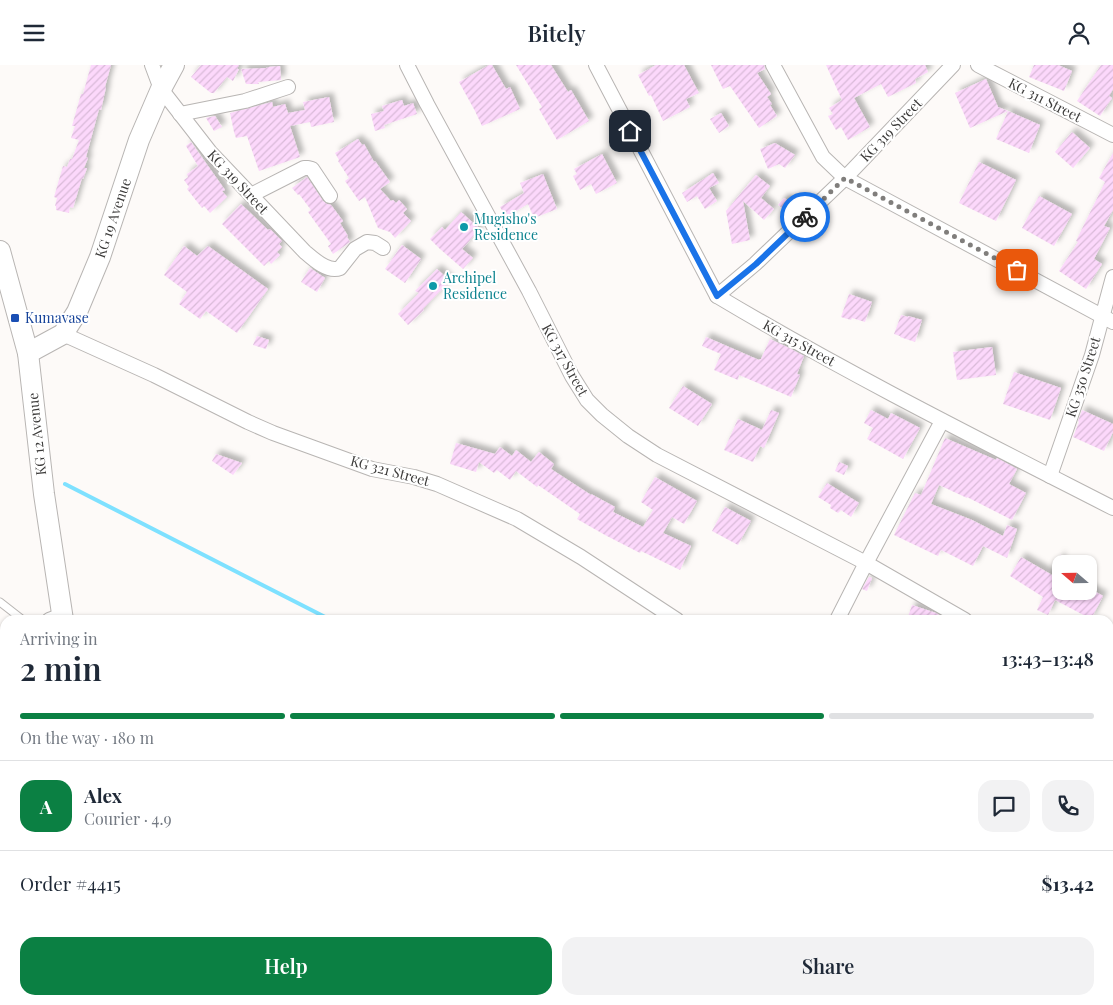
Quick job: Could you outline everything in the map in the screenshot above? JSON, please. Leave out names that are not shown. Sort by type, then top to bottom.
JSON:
[{"type":"main road","name":"KG 19 Avenue","points":[[28,353],[63,334],[77,312],[100,257],[140,141],[161,89],[174,65]]},
{"type":"main road","name":"KG 12 Avenue","points":[[0,251],[28,353],[58,615]]},
{"type":"street","name":"KG 319 Street","points":[[152,65],[161,89],[210,152],[305,252],[325,266],[337,269],[340,268],[355,249],[367,242],[375,243],[383,248]]},
{"type":"street","name":"KG 317 Street","points":[[407,65],[529,291],[572,376],[587,400],[602,415],[656,455],[866,563],[956,615]]},
{"type":"street","points":[[596,65],[717,296]]},
{"type":"street","points":[[773,65],[822,157],[845,178],[1108,319]]},
{"type":"street","name":"KG 319 Street","points":[[717,296],[756,264],[845,178],[953,65]]},
{"type":"street","name":"KG 311 Street","points":[[978,65],[1113,135]]},
{"type":"street","points":[[180,114],[245,101],[288,87]]},
{"type":"street","points":[[251,195],[297,171],[308,168],[312,169],[330,196]]},
{"type":"street","name":"KG 350 Street","points":[[1050,476],[1092,355],[1108,319],[1113,277]]},
{"type":"street","name":"KG 315 Street","points":[[717,296],[942,421],[1113,508]]},
{"type":"street","name":"KG 321 Street","points":[[63,334],[154,375],[273,433],[372,469],[414,477],[437,484],[517,519],[581,557],[668,615]]},
{"type":"street","points":[[840,615],[942,421]]},
{"type":"lane","points":[[0,602],[17,615]]},
{"type":"building","points":[[91,65],[111,65],[101,110],[99,109],[86,157],[88,158],[84,168],[87,168],[73,208],[70,207],[69,213],[56,210],[57,198],[54,197],[63,166],[67,167],[70,159],[72,159],[79,140],[71,138],[75,126],[72,126]]},
{"type":"building","points":[[201,65],[239,65],[237,69],[239,69],[233,81],[227,77],[214,93],[211,93],[191,77]]},
{"type":"building","points":[[492,65],[506,89],[510,87],[520,109],[482,126],[459,82]]},
{"type":"building","points":[[516,65],[551,65],[568,92],[571,90],[589,121],[557,140],[539,109],[542,107]]},
{"type":"building","points":[[656,65],[684,65],[699,93],[686,99],[690,107],[663,121],[651,95],[649,96],[638,75]]},
{"type":"building","points":[[711,65],[764,65],[765,69],[757,73],[771,94],[767,97],[777,116],[759,128],[730,86],[723,89]]},
{"type":"building","points":[[826,65],[925,65],[928,72],[915,79],[916,83],[888,97],[881,84],[854,98],[870,127],[848,140],[841,127],[836,130],[828,116],[833,114],[829,108],[842,100]]},
{"type":"building","points":[[1034,65],[1058,65],[1072,71],[1064,91],[1029,77]]},
{"type":"building","points":[[1101,65],[1113,65],[1113,89],[1109,96],[1112,98],[1100,116],[1077,101]]},
{"type":"building","points":[[280,66],[281,80],[258,82],[259,84],[246,84],[241,69],[266,68]]},
{"type":"building","points":[[986,79],[998,107],[1008,111],[970,128],[955,93]]},
{"type":"building","points":[[329,97],[334,122],[311,127],[310,122],[290,126],[300,157],[259,171],[247,136],[236,138],[230,113],[272,102],[273,107],[285,104],[288,113],[305,110],[303,102]]},
{"type":"building","points":[[402,100],[404,106],[413,103],[417,114],[384,125],[385,128],[375,131],[371,114],[384,111],[382,106]]},
{"type":"building","points":[[1008,111],[1040,125],[1029,153],[996,139]]},
{"type":"building","points":[[721,113],[729,126],[719,133],[710,119]]},
{"type":"building","points":[[215,116],[222,127],[214,131],[206,118]]},
{"type":"building","points":[[1072,132],[1090,148],[1073,168],[1055,152]]},
{"type":"building","points":[[358,139],[362,145],[364,144],[374,162],[390,182],[380,189],[391,201],[393,200],[396,203],[399,200],[407,209],[403,213],[411,221],[395,238],[390,232],[378,228],[365,197],[359,201],[345,181],[349,178],[335,153]]},
{"type":"building","points":[[191,142],[225,190],[222,191],[227,197],[210,213],[204,206],[202,208],[187,189],[189,187],[184,180],[188,177],[187,174],[198,166],[186,146]]},
{"type":"building","points":[[775,143],[795,155],[785,168],[779,164],[768,169],[760,149]]},
{"type":"building","points":[[1113,153],[1113,210],[1104,226],[1110,228],[1094,259],[1102,264],[1086,289],[1059,271],[1078,242],[1076,241],[1105,182],[1099,178]]},
{"type":"building","points":[[602,154],[617,183],[596,194],[591,184],[580,190],[573,176],[577,174],[574,169]]},
{"type":"building","points":[[979,162],[1016,180],[996,221],[959,203]]},
{"type":"building","points":[[713,173],[719,183],[709,188],[717,201],[705,209],[697,196],[687,202],[682,193]]},
{"type":"building","points":[[543,174],[557,209],[534,218],[528,204],[506,217],[500,207],[524,193],[520,183]]},
{"type":"building","points":[[756,175],[770,186],[761,198],[774,209],[764,220],[743,201],[750,240],[732,244],[726,211]]},
{"type":"building","points":[[307,177],[323,201],[331,205],[343,221],[340,223],[350,242],[333,254],[328,246],[331,244],[308,212],[311,210],[292,188]]},
{"type":"building","points":[[1039,196],[1072,214],[1054,246],[1022,228]]},
{"type":"building","points":[[784,198],[794,205],[789,213],[778,205]]},
{"type":"building","points":[[241,204],[282,241],[279,244],[282,247],[277,252],[280,255],[271,264],[269,261],[264,266],[222,224]]},
{"type":"building","points":[[461,212],[480,229],[462,249],[473,258],[463,269],[430,239],[442,227],[445,230]]},
{"type":"building","points":[[402,245],[421,259],[405,283],[385,269]]},
{"type":"building","points":[[184,246],[197,256],[208,246],[268,289],[237,333],[206,311],[200,319],[179,304],[187,292],[164,275]]},
{"type":"building","points":[[310,268],[325,278],[317,292],[301,282]]},
{"type":"building","points":[[437,269],[450,281],[408,325],[398,314],[419,293],[415,291]]},
{"type":"building","points":[[849,294],[872,302],[865,322],[841,317]]},
{"type":"building","points":[[901,315],[922,320],[915,342],[894,334]]},
{"type":"building","points":[[257,336],[269,340],[266,349],[253,345]]},
{"type":"building","points":[[706,337],[759,360],[770,339],[804,356],[797,374],[800,375],[791,397],[739,375],[738,380],[714,370],[721,354],[702,346]]},
{"type":"building","points":[[992,347],[996,375],[957,380],[953,352]]},
{"type":"building","points":[[1014,372],[1061,388],[1050,420],[1003,404]]},
{"type":"building","points":[[683,386],[712,404],[698,426],[669,408]]},
{"type":"building","points":[[771,410],[779,413],[764,448],[760,446],[753,462],[724,450],[738,419],[762,430]]},
{"type":"building","points":[[871,410],[888,419],[891,413],[920,428],[903,459],[867,439],[873,428],[864,423]]},
{"type":"building","points":[[1082,410],[1113,424],[1113,432],[1104,451],[1073,437]]},
{"type":"building","points":[[945,438],[996,460],[997,458],[1017,469],[1009,484],[1026,493],[1012,520],[939,485],[931,504],[972,520],[1003,536],[1007,525],[1017,529],[1007,558],[983,546],[973,566],[941,550],[938,556],[894,535],[915,493],[921,495]]},
{"type":"building","points":[[456,443],[495,454],[500,447],[512,456],[516,450],[531,462],[539,452],[554,464],[551,469],[591,495],[615,507],[613,512],[643,527],[653,510],[641,502],[655,477],[697,501],[684,524],[672,517],[663,533],[691,546],[680,570],[641,551],[640,553],[577,519],[580,514],[538,485],[537,487],[516,471],[510,480],[497,470],[494,473],[479,462],[476,472],[450,464]]},
{"type":"building","points":[[216,454],[242,463],[233,475],[212,461]]},
{"type":"building","points":[[839,462],[848,466],[844,475],[835,471]]},
{"type":"building","points":[[827,483],[859,503],[851,517],[841,510],[838,513],[830,508],[831,505],[818,497]]},
{"type":"building","points":[[725,507],[751,521],[738,545],[712,531]]},
{"type":"building","points":[[1021,557],[1052,575],[1052,600],[1055,600],[1048,615],[1037,610],[1043,597],[1010,576]]},
{"type":"building","points":[[869,577],[872,578],[867,591],[862,589]]},
{"type":"building","points":[[1098,593],[1103,596],[1093,615],[1083,615],[1055,600],[1098,600]]},
{"type":"building","points":[[912,605],[939,615],[909,615]]},
{"type":"waterway","points":[[65,484],[321,615]]},
{"type":"way so far","points":[[805,217],[845,178],[1017,270]]},
{"type":"place","name":"Mugisho's Residence","points":[[464,227]]},
{"type":"place","name":"Archipel Residence","points":[[433,286]]},
{"type":"place","name":"Kumavase","points":[[15,318]]},
{"type":"route","points":[[630,131],[717,296],[756,264],[805,217]]}]
